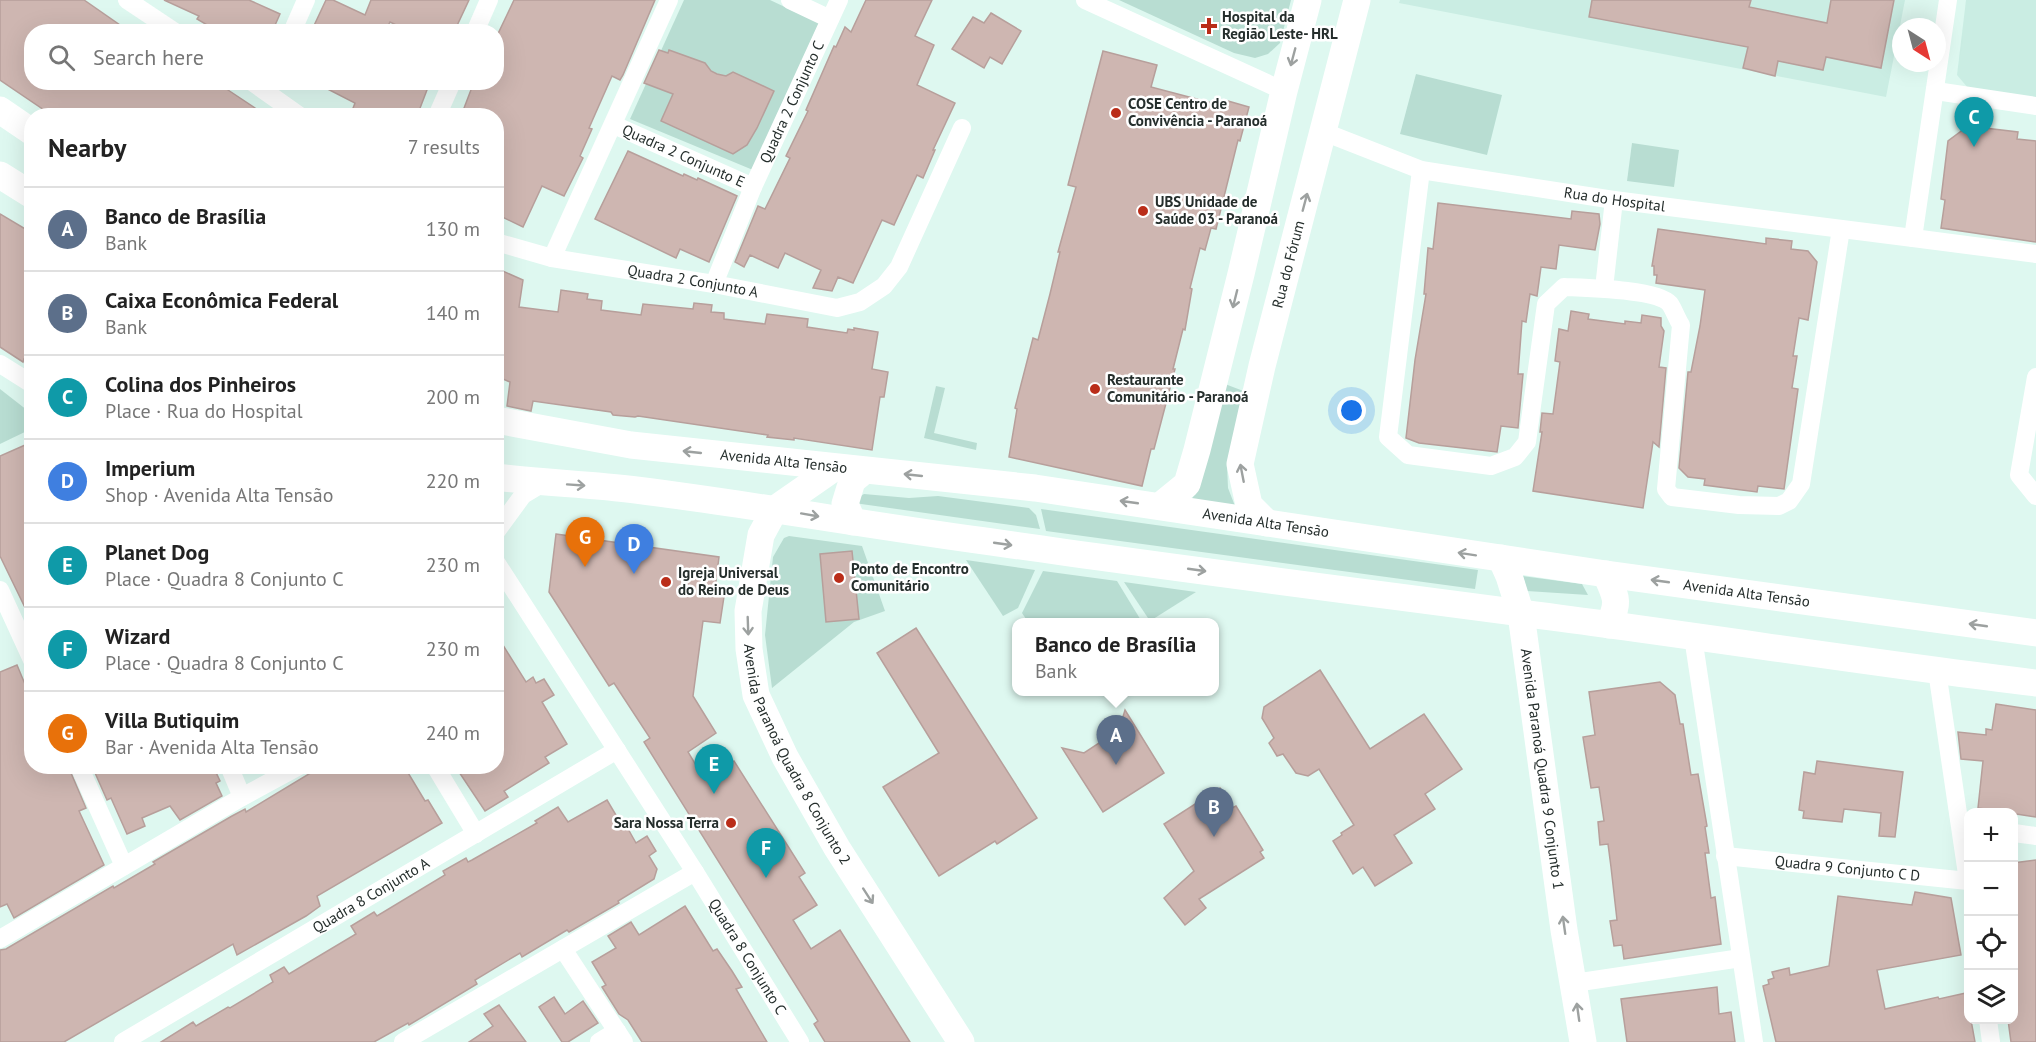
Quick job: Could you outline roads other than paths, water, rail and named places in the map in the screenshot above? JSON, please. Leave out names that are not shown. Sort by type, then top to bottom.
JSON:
[{"type":"street","points":[[296,24],[306,0]]},
{"type":"street","points":[[478,24],[489,0]]},
{"type":"street","points":[[552,258],[669,0]]},
{"type":"street","points":[[790,0],[830,19]]},
{"type":"street","name":"Quadra 2 Conjunto C","points":[[714,284],[753,187],[839,0]]},
{"type":"street","points":[[1085,0],[1284,91]]},
{"type":"street","points":[[1160,506],[1187,484],[1197,450],[1308,0]]},
{"type":"street","name":"Rua do Fórum","points":[[1268,523],[1249,505],[1240,464],[1262,366],[1357,0]]},
{"type":"street","points":[[1913,238],[1948,0]]},
{"type":"street","points":[[129,1],[163,24]]},
{"type":"street","points":[[268,90],[290,108]]},
{"type":"street","points":[[441,108],[449,90]]},
{"type":"street","points":[[1936,91],[2036,106]]},
{"type":"street","points":[[0,110],[24,126]]},
{"type":"street","name":"Quadra 2 Conjunto E","points":[[614,125],[753,187]]},
{"type":"street","name":"Quadra 2 Conjunto A","points":[[504,244],[552,258],[714,284],[837,308],[860,302],[884,286],[899,267],[962,128]]},
{"type":"street","name":"Rua do Hospital","points":[[1324,132],[1421,170],[1614,200],[2036,254]]},
{"type":"street","points":[[1421,170],[1388,437],[1408,455],[1491,466],[1515,457],[1527,442],[1546,304],[1564,287],[1604,288],[1659,297],[1669,304],[1681,325],[1666,489],[1672,497],[1739,505],[1779,506],[1789,501],[1802,484],[1841,229]]},
{"type":"street","points":[[0,175],[24,189]]},
{"type":"street","points":[[1604,288],[1614,200]]},
{"type":"street","points":[[1220,357],[1230,369],[1241,374],[1253,373],[1262,366]]},
{"type":"street","points":[[0,364],[24,379]]},
{"type":"street","points":[[2036,377],[2019,476],[2036,496]]},
{"type":"street","name":"Avenida Alta Tensão","points":[[504,421],[631,445],[1035,489],[1160,506],[1606,574],[2036,633]]},
{"type":"street","points":[[630,489],[640,481],[645,469],[642,455],[631,445]]},
{"type":"street","name":"Avenida Paranoá Quadra 8 Conjunto 2","points":[[834,468],[775,509],[761,535],[748,611],[749,649],[756,695],[785,757],[837,848],[961,1042]]},
{"type":"street","points":[[853,522],[845,504],[852,481],[864,471]]},
{"type":"street","points":[[504,478],[630,489],[1042,550],[2036,683]]},
{"type":"street","points":[[504,521],[523,495],[543,483]]},
{"type":"street","name":"Avenida Paranoá Quadra 9 Conjunto 1","points":[[1501,558],[1521,614],[1564,930],[1583,1042]]},
{"type":"street","name":"Quadra 8 Conjunto C","points":[[504,574],[695,872],[800,1042]]},
{"type":"street","points":[[1606,574],[1617,599],[1616,609],[1609,625]]},
{"type":"street","points":[[0,590],[24,642]]},
{"type":"street","points":[[1693,637],[1754,1042]]},
{"type":"street","points":[[1937,671],[1964,822]]},
{"type":"street","name":"Quadra 8 Conjunto A","points":[[125,1042],[617,750]]},
{"type":"street","points":[[83,774],[124,866]]},
{"type":"street","points":[[232,774],[242,797]]},
{"type":"street","points":[[0,939],[284,774]]},
{"type":"street","points":[[440,774],[476,834]]},
{"type":"street","points":[[2018,834],[2036,836]]},
{"type":"street","name":"Quadra 9 Conjunto C D","points":[[1725,856],[1964,881]]},
{"type":"street","points":[[403,1042],[695,872]]},
{"type":"street","points":[[563,949],[620,1036],[599,1042]]},
{"type":"street","points":[[1574,982],[1741,958]]},
{"type":"street","points":[[1989,1024],[1991,1042]]},
{"type":"place","name":"Hospital da Região Leste- HRL","points":[[1209,26]]},
{"type":"place","name":"COSE Centro de Convivência - Paranoá","points":[[1116,113]]},
{"type":"place","name":"Colina dos Pinheiros","points":[[1974,147]]},
{"type":"place","name":"UBS Unidade de Saúde 03 - Paranoá","points":[[1143,211]]},
{"type":"place","name":"Restaurante Comunitário - Paranoá","points":[[1095,389]]},
{"type":"place","name":"Villa Butiquim","points":[[585,567]]},
{"type":"place","name":"Imperium","points":[[634,574]]},
{"type":"place","name":"Ponto de Encontro Comunitário","points":[[839,578]]},
{"type":"place","name":"Igreja Universal do Reino de Deus","points":[[666,582]]},
{"type":"place","name":"Banco de Brasília","points":[[1116,765]]},
{"type":"place","name":"Planet Dog","points":[[714,794]]},
{"type":"place","name":"Sara Nossa Terra","points":[[731,823]]},
{"type":"place","name":"Caixa Econômica Federal","points":[[1214,837]]},
{"type":"place","name":"Wizard","points":[[766,878]]}]
